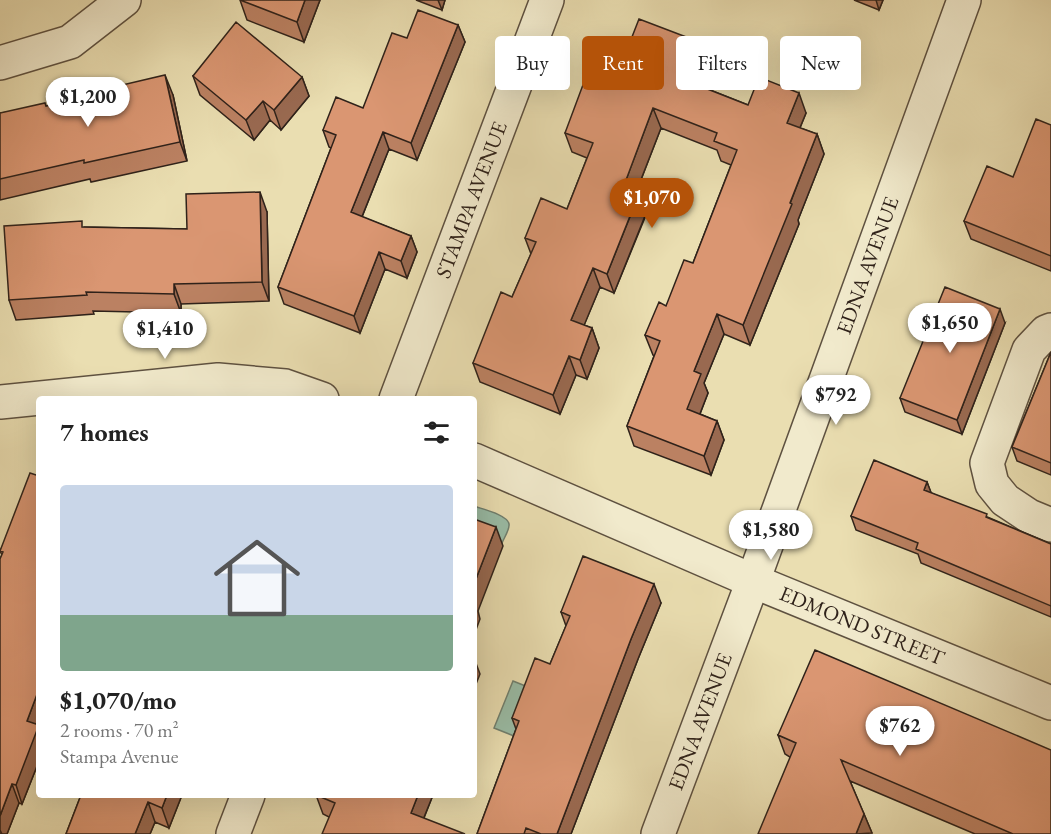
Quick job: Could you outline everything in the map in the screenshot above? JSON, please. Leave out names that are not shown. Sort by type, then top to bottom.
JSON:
[{"type":"street","points":[[0,63],[70,42],[124,0]]},
{"type":"street","name":"STAMPA AVENUE","points":[[397,396],[547,0]]},
{"type":"street","name":"EDNA AVENUE","points":[[658,834],[753,581],[964,0]]},
{"type":"street","points":[[1051,330],[1046,332],[1029,350],[987,463],[992,484],[1005,500],[1029,516],[1051,525]]},
{"type":"street","points":[[59,396],[218,380],[285,386],[313,396]]},
{"type":"street","points":[[0,402],[36,398]]},
{"type":"street","name":"EDMOND STREET","points":[[477,461],[753,581],[1051,704]]},
{"type":"street","points":[[233,834],[247,798]]},
{"type":"shaded area","points":[[477,507],[500,515],[508,521],[509,528],[502,543],[490,539],[477,526]]},
{"type":"shaded area","points":[[513,681],[533,689],[514,736],[494,728]]},
{"type":"building","points":[[240,0],[305,0],[297,22]]},
{"type":"building","points":[[418,10],[458,25],[411,143],[383,132],[351,212],[411,236],[401,261],[379,252],[354,316],[278,287],[336,135],[323,130],[336,97],[363,108],[392,33],[407,38]]},
{"type":"building","points":[[639,19],[684,36],[676,36],[676,90],[710,90],[748,105],[754,90],[768,90],[768,81],[780,85],[780,90],[799,93],[787,123],[817,134],[790,203],[792,204],[743,325],[717,314],[694,371],[701,374],[687,409],[717,421],[704,456],[627,426],[660,341],[645,335],[659,302],[666,306],[684,260],[693,263],[737,150],[714,141],[717,133],[653,108],[626,180],[642,187],[607,274],[593,268],[571,320],[592,328],[580,360],[569,356],[553,395],[473,363],[501,292],[512,297],[536,242],[525,238],[541,198],[567,209],[593,143],[565,133],[582,87],[582,90],[664,90],[664,36],[632,36]]},
{"type":"building","points":[[236,22],[302,77],[274,110],[263,101],[246,120],[193,76]]},
{"type":"building","points":[[165,75],[180,142],[0,179],[0,113],[105,93],[105,89]]},
{"type":"building","points":[[1036,119],[1051,125],[1051,256],[964,221],[987,166],[1013,177]]},
{"type":"building","points":[[260,192],[262,282],[174,284],[174,294],[86,292],[87,295],[9,300],[4,226],[82,221],[82,227],[187,229],[186,194]]},
{"type":"building","points":[[945,287],[1000,309],[957,420],[900,398]]},
{"type":"building","points":[[1051,352],[1051,463],[1012,447]]},
{"type":"building","points":[[874,460],[927,482],[924,490],[987,514],[986,517],[1051,544],[1051,606],[916,549],[918,543],[851,516]]},
{"type":"building","points":[[30,473],[36,475],[36,697],[27,721],[36,724],[36,733],[16,785],[12,784],[0,816],[0,559],[3,552],[0,551]]},
{"type":"building","points":[[477,520],[496,527],[477,576]]},
{"type":"building","points":[[583,556],[654,584],[557,834],[541,834],[526,828],[524,834],[477,834],[519,721],[512,718],[535,658],[550,664],[570,616],[561,612]]},
{"type":"building","points":[[815,650],[1051,750],[1051,834],[1013,834],[841,760],[864,814],[856,834],[758,834],[796,743],[778,735]]},
{"type":"building","points":[[80,798],[166,798],[162,808],[148,802],[135,834],[66,834]]},
{"type":"building","points":[[323,798],[417,798],[411,813],[465,834],[322,834],[335,803]]}]
